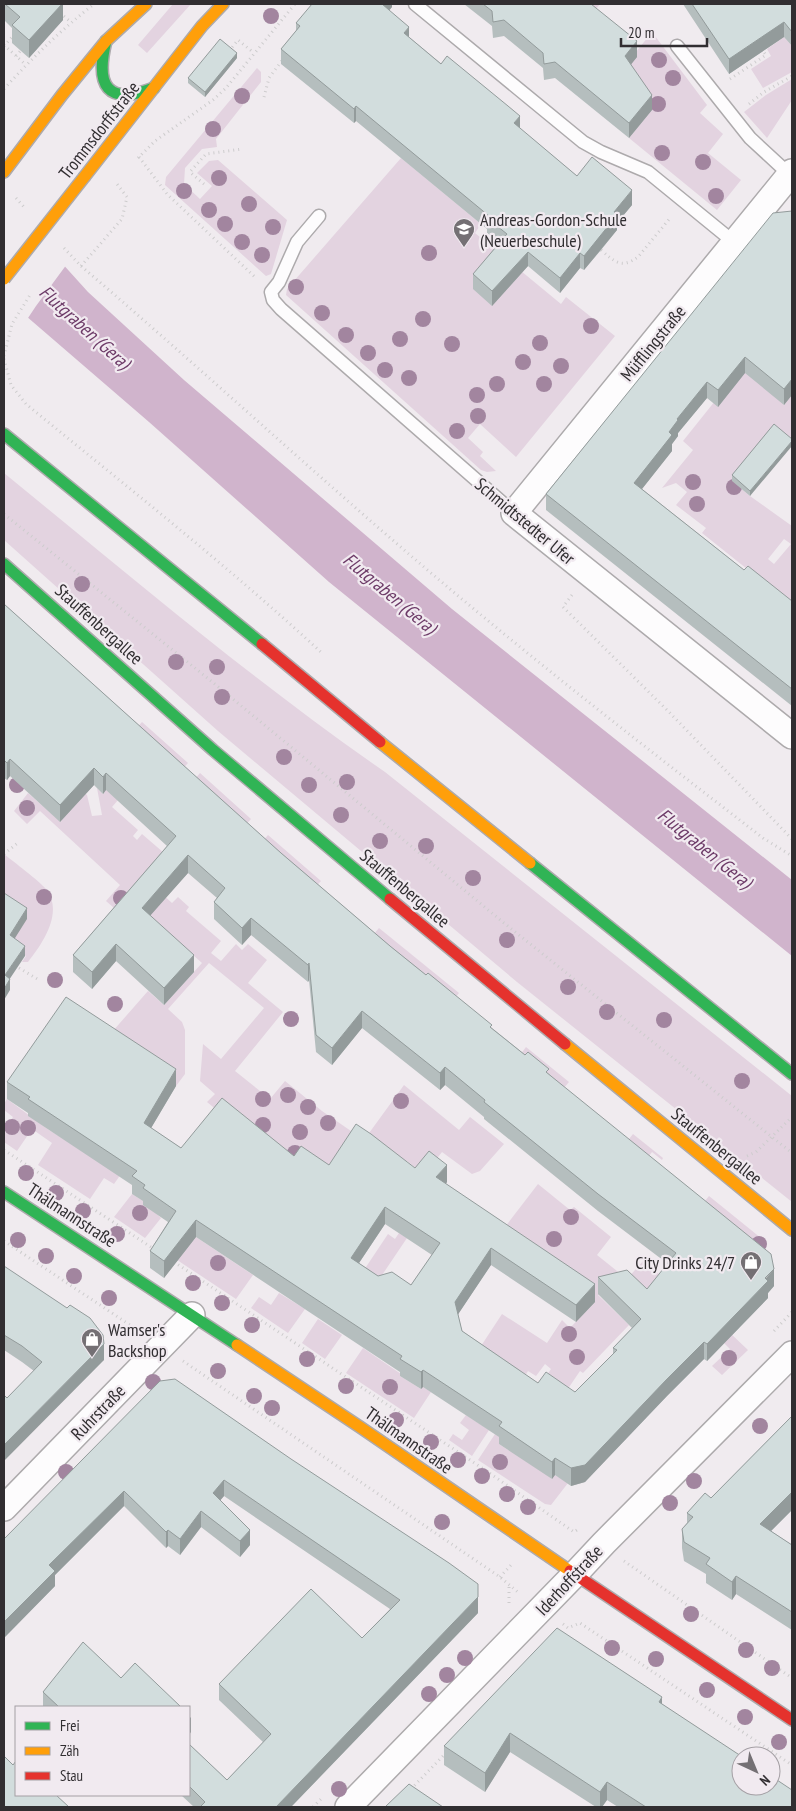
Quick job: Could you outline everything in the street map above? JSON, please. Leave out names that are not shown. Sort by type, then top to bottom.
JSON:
[{"type":"main road","points":[[4,172],[62,95],[106,41],[146,4]]},
{"type":"main road","name":"Trommsdorffstraße","points":[[4,278],[202,26],[223,4]]},
{"type":"main road","points":[[106,41],[100,64],[104,82],[109,90],[117,94],[133,96],[154,88]]},
{"type":"main road","points":[[4,434],[375,738],[792,1074]]},
{"type":"main road","name":"Stauffenbergallee","points":[[4,564],[228,762],[497,989],[792,1230]]},
{"type":"main road","name":"Thälmannstraße","points":[[4,1192],[192,1315],[792,1720]]},
{"type":"street","name":"Müfflingstraße","points":[[514,513],[735,243],[790,182]]},
{"type":"street","name":"Schmidtstedter Ufer","points":[[514,513],[792,736]]},
{"type":"street","name":"Ruhrstraße","points":[[4,1508],[192,1315]]},
{"type":"street","name":"Iderhoffstraße","points":[[348,1807],[604,1543],[792,1354]]},
{"type":"lane","points":[[415,4],[583,142],[601,152],[648,172],[735,243]]},
{"type":"lane","points":[[677,46],[732,118],[790,182]]},
{"type":"lane","points":[[271,292],[279,282],[297,242],[319,216]]},
{"type":"lane","name":"Schmidtstedter Ufer","points":[[271,292],[273,300],[280,309],[514,513]]},
{"type":"path","points":[[4,89],[71,22],[94,4]]},
{"type":"path","points":[[271,292],[167,194],[138,157],[162,136],[213,100],[226,88],[295,4]]},
{"type":"path","points":[[57,10],[71,22]]},
{"type":"path","points":[[18,32],[4,46],[26,65]]},
{"type":"path","points":[[224,57],[238,40],[254,53]]},
{"type":"path","points":[[16,56],[25,45]]},
{"type":"path","points":[[712,91],[766,55],[763,51]]},
{"type":"path","points":[[264,97],[270,78],[289,52]]},
{"type":"path","points":[[732,118],[764,92],[792,76]]},
{"type":"path","points":[[204,184],[190,172],[206,154],[242,149]]},
{"type":"path","points":[[81,266],[122,219],[127,197],[117,184]]},
{"type":"path","points":[[10,192],[30,212]]},
{"type":"path","points":[[601,250],[621,264],[632,261],[684,202]]},
{"type":"path","points":[[62,245],[81,266],[192,361],[419,562],[586,700],[762,838],[792,856]]},
{"type":"path","points":[[59,256],[65,248]]},
{"type":"path","points":[[4,368],[5,370],[4,358],[12,324],[36,288]]},
{"type":"path","points":[[4,514],[216,685],[504,923],[792,1153]]},
{"type":"path","points":[[589,574],[563,607],[668,711],[792,839]]},
{"type":"path","points":[[4,854],[20,842]]},
{"type":"path","points":[[19,968],[39,980]]},
{"type":"path","points":[[720,1171],[756,1152],[792,1117]]},
{"type":"path","points":[[4,1150],[161,1254]]},
{"type":"path","points":[[4,1241],[163,1346],[500,1577],[509,1586],[568,1628]]},
{"type":"path","points":[[170,1260],[485,1470],[574,1532],[585,1524],[622,1560],[792,1678]]},
{"type":"path","points":[[561,1634],[568,1628],[580,1623],[792,1765]]},
{"type":"path","points":[[406,1794],[447,1752]]},
{"type":"shaded area","points":[[173,4],[191,4],[147,53],[138,45]]},
{"type":"shaded area","points":[[591,4],[600,4],[591,15],[636,52],[652,32],[707,105],[700,113],[723,134],[708,153],[741,180],[717,210],[629,138],[651,110],[585,11]]},
{"type":"shaded area","points":[[784,37],[792,46],[792,72],[763,88],[751,69],[771,56],[767,49]]},
{"type":"shaded area","points":[[257,68],[261,72],[261,82],[216,139],[217,147],[202,149],[185,168],[184,184],[200,199],[212,186],[197,173],[209,161],[218,160],[287,220],[271,274],[266,276],[165,185],[166,177]]},
{"type":"shaded area","points":[[792,79],[792,100],[767,138],[744,112],[766,95]]},
{"type":"shaded area","points":[[401,158],[481,224],[475,233],[561,304],[566,297],[615,336],[516,457],[480,424],[468,438],[483,452],[480,456],[496,471],[487,472],[481,470],[286,295],[287,289]]},
{"type":"shaded area","points":[[751,356],[784,405],[792,395],[792,445],[750,458],[732,481],[792,526],[792,605],[702,533],[706,528],[676,505],[687,492],[676,483],[662,488],[693,450],[683,441]],"holes":[[[784,539],[791,544],[774,564],[768,559]]]},
{"type":"shaded area","points":[[4,473],[239,664],[385,772],[792,1096],[792,1202],[517,982],[218,731],[4,540]]},
{"type":"shaded area","points":[[142,722],[188,763],[176,776],[130,735]]},
{"type":"shaded area","points":[[200,773],[251,819],[238,833],[188,787]]},
{"type":"shaded area","points":[[73,781],[87,795],[92,816],[102,815],[97,788],[103,794],[106,790],[118,800],[112,807],[138,830],[133,836],[137,840],[142,834],[171,859],[150,883],[172,903],[178,897],[189,907],[186,911],[221,941],[211,953],[221,961],[236,944],[242,950],[248,944],[267,960],[248,983],[283,1012],[235,1071],[270,1099],[285,1081],[322,1111],[364,1140],[404,1085],[459,1130],[470,1117],[504,1144],[480,1171],[472,1174],[442,1152],[424,1175],[407,1161],[399,1173],[265,1207],[265,1150],[207,1102],[215,1094],[200,1081],[203,1044],[221,1059],[264,1008],[209,963],[168,1009],[182,1022],[185,1030],[185,1074],[176,1086],[105,1040],[148,991],[164,1005],[202,963],[184,947],[122,915],[106,901],[120,885],[40,811],[27,824],[14,811],[28,793],[61,822]]},
{"type":"shaded area","points":[[268,835],[321,881],[309,894],[256,849]]},
{"type":"shaded area","points":[[4,854],[46,889],[53,907],[52,917],[45,937],[28,962],[22,962],[26,956],[10,946],[4,903]]},
{"type":"shaded area","points":[[379,928],[459,993],[447,1008],[367,942]]},
{"type":"shaded area","points":[[526,1047],[569,1082],[556,1097],[514,1063]]},
{"type":"shaded area","points":[[7,1099],[49,1130],[121,1174],[114,1184],[104,1178],[90,1199],[38,1165],[52,1143],[32,1129],[17,1151],[4,1142],[4,1131],[13,1117],[4,1110],[4,1104]]},
{"type":"shaded area","points":[[633,1134],[663,1158],[662,1160],[652,1152],[645,1161],[621,1149]]},
{"type":"shaded area","points":[[538,1184],[570,1210],[574,1207],[611,1237],[597,1255],[627,1279],[643,1261],[688,1297],[598,1295],[629,1325],[583,1373],[580,1371],[561,1399],[543,1381],[551,1369],[545,1364],[536,1376],[528,1371],[525,1376],[481,1346],[502,1314],[547,1343],[562,1320],[570,1328],[585,1312],[498,1236]]},
{"type":"shaded area","points":[[132,1194],[145,1202],[161,1218],[145,1238],[114,1217]]},
{"type":"shaded area","points":[[709,1196],[767,1243],[759,1253],[701,1206]]},
{"type":"shaded area","points":[[399,1233],[407,1238],[372,1290],[358,1279],[388,1234],[395,1239]]},
{"type":"shaded area","points":[[196,1237],[253,1275],[236,1299],[162,1250],[194,1240]]},
{"type":"shaded area","points":[[279,1293],[305,1309],[288,1333],[251,1308],[259,1297],[271,1305]]},
{"type":"shaded area","points":[[318,1319],[342,1335],[325,1359],[302,1343]]},
{"type":"shaded area","points":[[729,1332],[748,1350],[722,1375],[712,1366],[730,1349],[721,1340]]},
{"type":"shaded area","points":[[363,1348],[401,1374],[400,1376],[421,1389],[423,1387],[431,1392],[414,1418],[346,1373]]},
{"type":"shaded area","points":[[466,1415],[489,1430],[472,1456],[449,1440],[453,1434],[462,1440],[469,1430],[460,1423]]},
{"type":"shaded area","points":[[495,1434],[502,1439],[499,1444],[508,1450],[511,1446],[552,1479],[555,1475],[568,1483],[551,1505],[545,1504],[478,1460]]},
{"type":"water","name":"Flutgraben (Gera)","points":[[4,199],[88,292],[184,380],[452,609],[792,880],[792,956],[329,582],[149,422],[4,297]]},
{"type":"pier","points":[[4,196],[67,264],[26,321],[4,301]]},
{"type":"building","points":[[5,4],[62,4],[29,40],[12,25],[20,17]]},
{"type":"building","points":[[312,4],[382,4],[409,27],[404,33],[441,64],[447,56],[520,116],[514,123],[577,176],[592,157],[632,190],[614,212],[617,215],[584,256],[580,253],[560,278],[528,252],[492,291],[473,274],[507,234],[487,218],[489,216],[356,106],[354,109],[281,49],[300,26],[296,23]]},
{"type":"building","points":[[483,4],[591,4],[637,41],[625,56],[652,95],[629,123],[555,62],[544,64],[543,53],[504,20],[493,22],[492,11]]},
{"type":"building","points":[[692,4],[792,4],[792,32],[784,22],[729,59]]},
{"type":"building","points":[[220,39],[237,53],[205,92],[188,78]]},
{"type":"building","points":[[792,211],[792,379],[784,389],[745,357],[718,390],[707,382],[677,419],[669,432],[672,435],[634,483],[744,570],[748,566],[792,601],[792,689],[546,494],[773,213]]},
{"type":"building","points":[[774,424],[792,441],[750,491],[732,475]]},
{"type":"building","points":[[4,604],[281,853],[390,946],[426,975],[428,973],[492,1025],[490,1027],[525,1055],[528,1052],[549,1069],[546,1072],[771,1254],[774,1269],[765,1278],[768,1281],[707,1344],[704,1342],[667,1379],[585,1465],[571,1468],[555,1458],[552,1462],[499,1426],[502,1422],[423,1370],[421,1372],[400,1359],[402,1356],[196,1220],[164,1261],[150,1251],[176,1211],[143,1188],[145,1185],[132,1176],[137,1171],[28,1099],[30,1097],[7,1082],[66,997],[176,1069],[144,1123],[181,1148],[222,1098],[294,1156],[301,1146],[329,1165],[356,1124],[415,1168],[429,1151],[447,1165],[436,1177],[595,1284],[576,1305],[491,1248],[455,1302],[462,1331],[538,1383],[546,1372],[575,1392],[617,1350],[613,1348],[641,1319],[598,1277],[627,1270],[647,1289],[676,1253],[598,1194],[484,1102],[485,1100],[445,1067],[440,1073],[362,1011],[332,1048],[316,1035],[309,963],[308,965],[251,918],[242,928],[214,902],[225,888],[188,855],[142,908],[194,955],[164,988],[116,944],[92,972],[73,955],[176,836],[106,773],[103,777],[94,768],[60,805],[10,759],[7,763],[4,760]],"holes":[[[385,1207],[440,1243],[411,1285],[392,1272],[378,1276],[351,1258]]]},
{"type":"building","points":[[4,893],[27,908],[10,935],[25,946],[5,975],[10,979],[4,989]]},
{"type":"building","points":[[4,1266],[67,1308],[70,1305],[90,1318],[103,1335],[104,1344],[4,1445],[4,1395],[7,1398],[42,1362],[4,1335]]},
{"type":"building","points":[[175,1379],[478,1584],[478,1597],[276,1807],[200,1807],[205,1802],[190,1787],[190,1745],[227,1780],[271,1734],[219,1684],[311,1589],[362,1638],[400,1600],[224,1480],[213,1493],[250,1530],[240,1541],[201,1511],[180,1539],[168,1530],[166,1532],[124,1491],[49,1565],[55,1571],[4,1622],[4,1539],[160,1381]]},
{"type":"building","points":[[792,1416],[792,1492],[760,1524],[792,1545],[792,1612],[736,1576],[732,1582],[706,1564],[710,1558],[684,1542],[682,1529],[693,1517],[687,1513],[705,1493],[711,1498]]},
{"type":"building","points":[[557,1628],[662,1697],[659,1702],[731,1749],[731,1796],[781,1796],[781,1783],[792,1790],[792,1807],[646,1807],[607,1782],[600,1792],[510,1733],[485,1773],[444,1746]]},
{"type":"building","points":[[83,1642],[121,1678],[135,1663],[180,1706],[58,1706],[43,1692]]},
{"type":"building","points":[[4,1756],[13,1765],[15,1762],[15,1796],[57,1796],[69,1807],[4,1807]]},
{"type":"building","points":[[409,1784],[443,1807],[385,1807]]},
{"type":"traffic: fast","points":[[106,41],[102,70],[108,88],[115,93],[125,95],[154,88]]},
{"type":"traffic: fast","points":[[4,434],[262,644]]},
{"type":"traffic: fast","points":[[4,564],[213,750],[390,899]]},
{"type":"traffic: fast","points":[[530,863],[792,1074]]},
{"type":"traffic: fast","points":[[4,1192],[237,1345]]},
{"type":"traffic: slow","points":[[4,172],[62,95],[106,41],[146,4]]},
{"type":"traffic: slow","points":[[85,176],[202,26],[223,4]]},
{"type":"traffic: slow","points":[[4,279],[85,176]]},
{"type":"traffic: slow","points":[[380,742],[530,863]]},
{"type":"traffic: slow","points":[[565,1044],[792,1230]]},
{"type":"traffic: slow","points":[[237,1345],[570,1571]]},
{"type":"traffic: jam","points":[[262,644],[380,742]]},
{"type":"traffic: jam","points":[[390,899],[565,1044]]},
{"type":"traffic: jam","points":[[570,1571],[792,1720]]},
{"type":"place","name":"Andreas-Gordon-Schule (Neuerbeschule)","points":[[464,248]]},
{"type":"place","name":"City Drinks 24/7","points":[[751,1281]]},
{"type":"place","name":"Wamser's Backshop","points":[[92,1358]]}]
